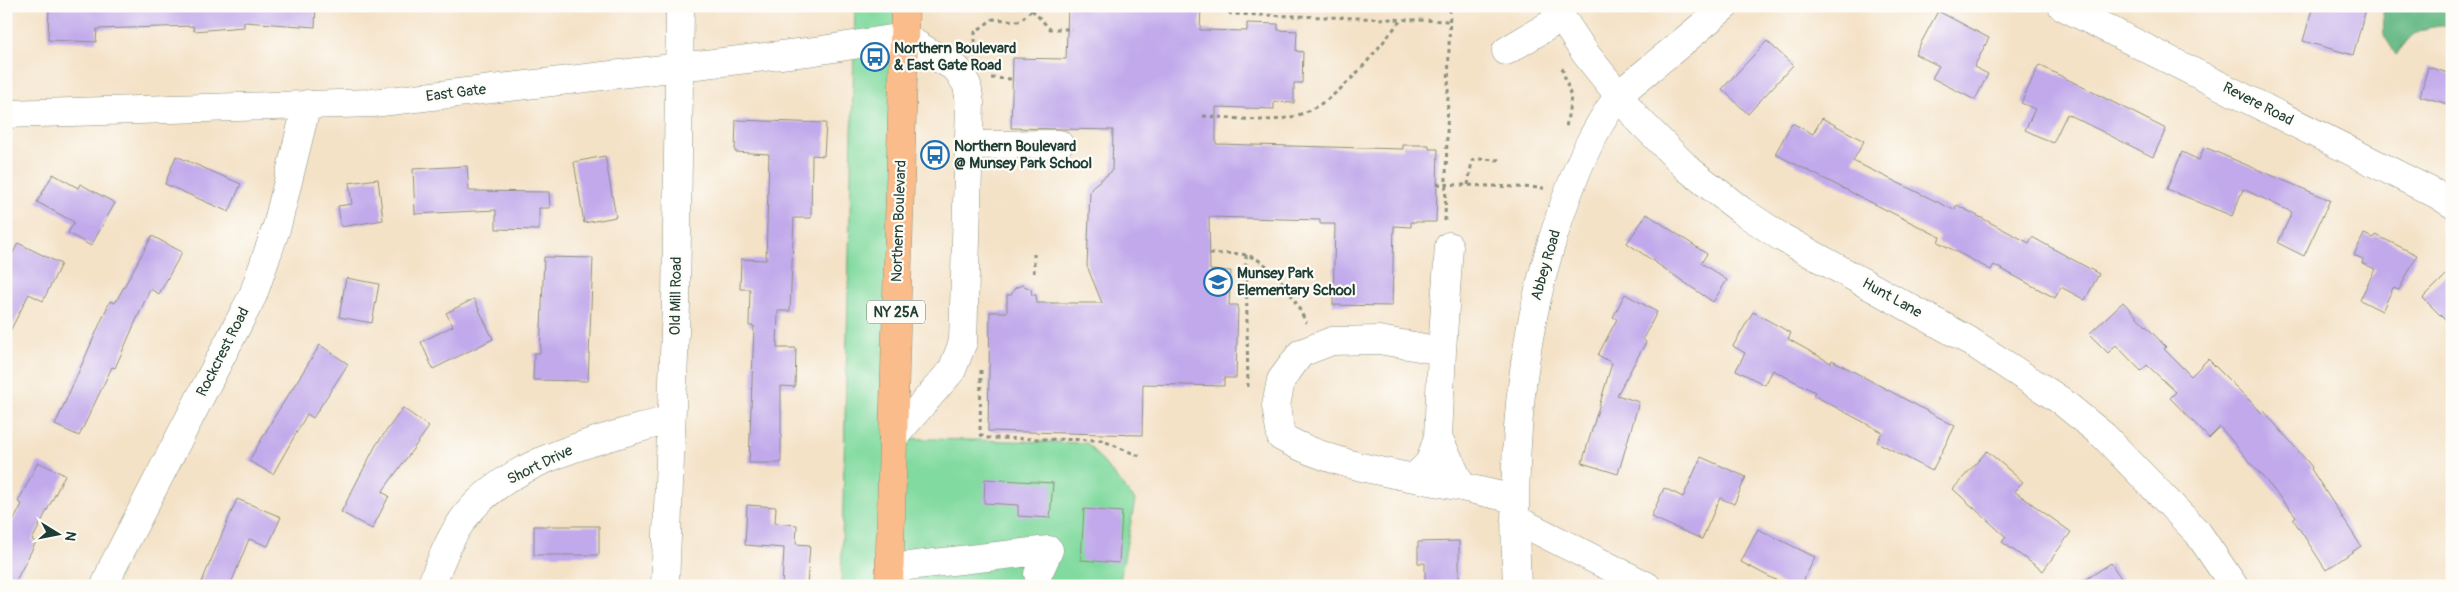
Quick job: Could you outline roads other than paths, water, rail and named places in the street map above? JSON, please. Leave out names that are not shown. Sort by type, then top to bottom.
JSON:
[{"type":"main road","name":"Northern Boulevard","points":[[889,577],[905,6]]},
{"type":"street","name":"Old Mill Road","points":[[665,586],[676,304],[680,6]]},
{"type":"street","name":"Abbey Road","points":[[1518,586],[1515,509],[1517,429],[1528,334],[1542,274],[1577,171],[1600,123],[1619,96],[1725,6]]},
{"type":"street","name":"Revere Road","points":[[2062,6],[2436,194],[2452,204]]},
{"type":"street","points":[[1506,51],[1558,12]]},
{"type":"street","name":"Hunt Lane","points":[[1558,12],[1585,53],[1619,96],[1662,145],[1712,189],[1781,237],[1968,340],[2060,400],[2104,436],[2198,533],[2234,586]]},
{"type":"street","name":"East Gate","points":[[6,114],[373,103],[815,52],[904,38]]},
{"type":"street","points":[[893,438],[952,370],[964,342],[970,103],[967,85],[963,76],[949,62],[904,38]]},
{"type":"street","name":"Rockcrest Road","points":[[105,586],[113,566],[252,294],[277,226],[307,104]]},
{"type":"street","points":[[969,145],[1059,144]]},
{"type":"street","points":[[1414,478],[1430,462],[1438,437],[1449,246]]},
{"type":"street","points":[[1442,351],[1379,340],[1332,341],[1301,353],[1281,380],[1276,406],[1281,437],[1307,452],[1362,468],[1462,487],[1515,509],[1647,586]]},
{"type":"street","name":"Short Drive","points":[[431,586],[458,525],[483,498],[510,477],[580,446],[671,419]]},
{"type":"street","points":[[1438,437],[1462,487]]},
{"type":"street","points":[[889,577],[1049,550],[1038,574]]},
{"type":"place","name":"Northern Boulevard & East Gate Road","points":[[875,57]]},
{"type":"place","name":"Northern Boulevard @ Munsey Park School","points":[[935,155]]},
{"type":"place","name":"Munsey Park Elementary School","points":[[1218,282]]}]
